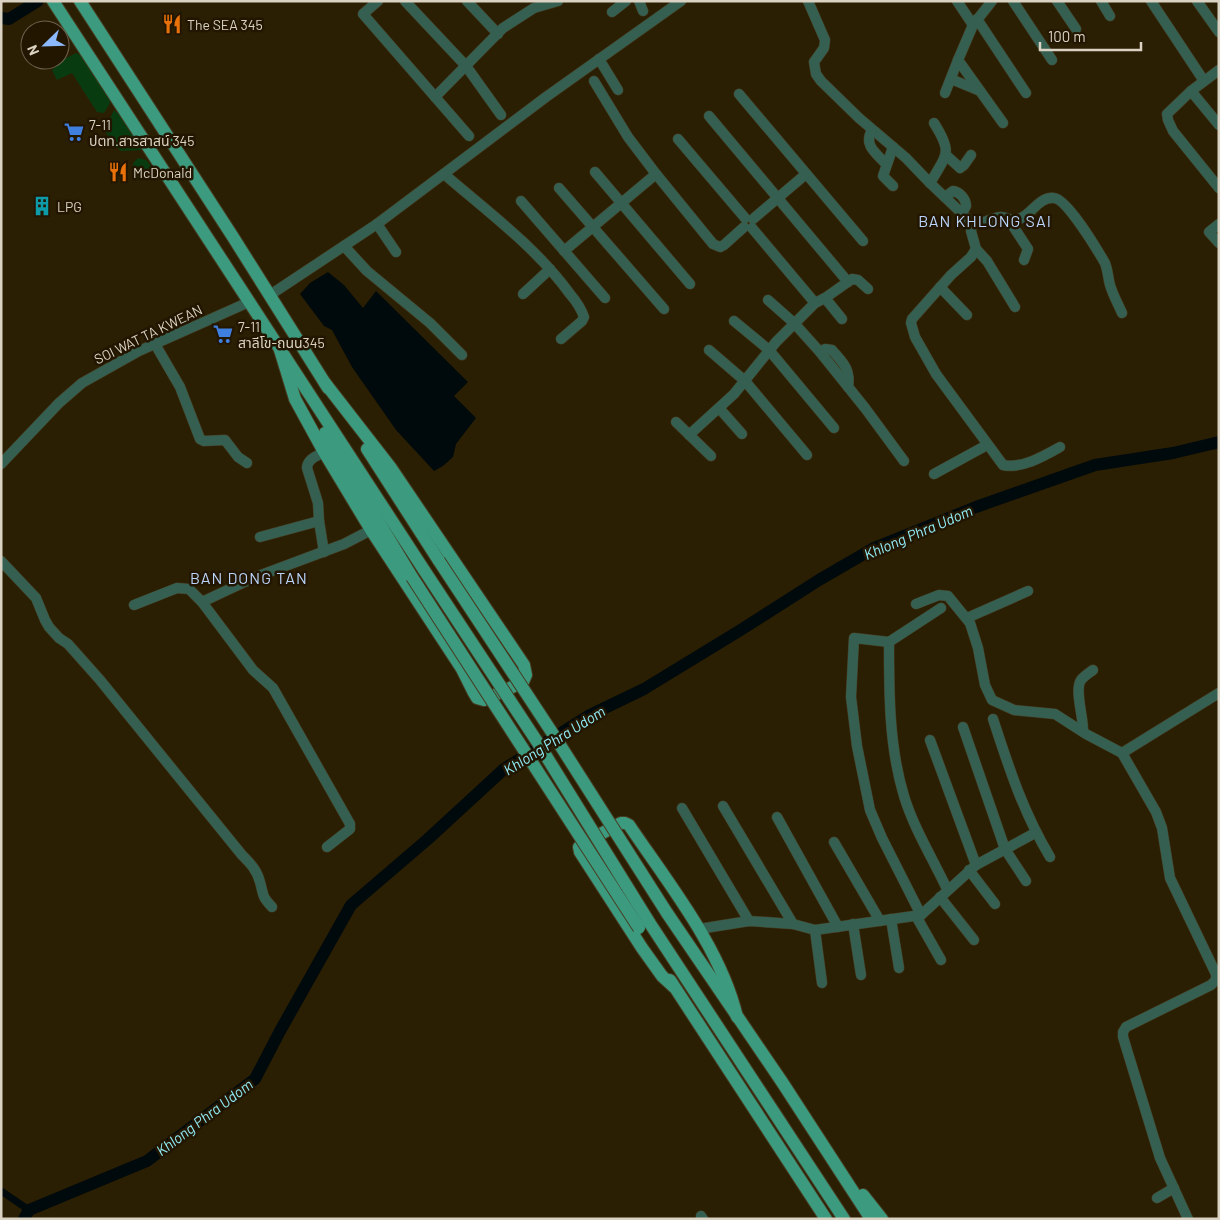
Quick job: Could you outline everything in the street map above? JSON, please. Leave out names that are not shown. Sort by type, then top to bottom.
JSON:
[{"type":"main road","points":[[54,1],[538,743],[644,925],[674,987],[745,1092],[826,1219]]},
{"type":"main road","points":[[80,1],[667,913],[838,1167],[870,1219]]},
{"type":"main road","points":[[280,350],[294,399],[324,452],[462,669],[478,698],[484,700],[523,682],[526,670],[518,657],[396,475],[325,383]]},
{"type":"main road","points":[[302,383],[317,419],[332,446],[412,577],[644,925],[844,1219]]},
{"type":"main road","points":[[674,987],[662,976],[642,948],[580,852],[579,848],[582,844],[621,823],[629,825],[699,929],[711,950],[730,994],[737,1017]]},
{"type":"main road","points":[[838,1167],[858,1188],[882,1219]]},
{"type":"street","points":[[378,1],[363,14],[469,136]]},
{"type":"street","points":[[405,1],[466,66],[501,115]]},
{"type":"street","points":[[466,1],[498,34]]},
{"type":"street","points":[[435,97],[503,28],[530,5],[558,1]]},
{"type":"street","points":[[612,12],[626,1]]},
{"type":"street","points":[[270,296],[377,224],[546,96],[590,75],[598,59],[681,1]]},
{"type":"street","points":[[808,1],[825,40],[824,48],[814,62],[816,74],[846,106],[906,158],[972,222],[978,224],[1001,217],[1010,220],[1019,219],[1048,198],[1061,200],[1081,225],[1105,264],[1110,287],[1122,313]]},
{"type":"street","points":[[957,1],[975,22],[1026,92]]},
{"type":"street","points":[[944,93],[975,22],[992,1]]},
{"type":"street","points":[[1013,1],[1052,60]]},
{"type":"street","points":[[1057,1],[1076,29]]},
{"type":"street","points":[[1101,1],[1110,16]]},
{"type":"street","points":[[1151,1],[1204,81]]},
{"type":"street","points":[[1197,1],[1219,32]]},
{"type":"street","points":[[598,59],[618,90]]},
{"type":"street","points":[[958,60],[1003,123]]},
{"type":"street","points":[[1219,70],[1191,91],[1167,114],[1168,120],[1178,137],[1219,188]]},
{"type":"street","points":[[590,75],[628,137],[713,244],[724,245],[806,174]]},
{"type":"street","points":[[951,79],[981,91]]},
{"type":"street","points":[[1191,91],[1219,125]]},
{"type":"street","points":[[739,94],[863,241]]},
{"type":"street","points":[[709,116],[848,282]]},
{"type":"street","points":[[930,183],[946,155],[945,142],[934,123]]},
{"type":"street","points":[[872,130],[868,137],[869,143],[886,164]]},
{"type":"street","points":[[678,139],[815,303]]},
{"type":"street","points":[[892,186],[883,176],[893,147]]},
{"type":"street","points":[[946,155],[960,168],[971,155]]},
{"type":"street","points":[[595,172],[690,284]]},
{"type":"street","points":[[444,174],[519,238],[550,269],[580,308],[584,317],[582,321],[561,340]]},
{"type":"street","points":[[564,251],[656,174]]},
{"type":"street","points":[[559,188],[664,309]]},
{"type":"street","points":[[520,201],[605,298]]},
{"type":"street","points":[[1010,220],[1028,249],[1024,260]]},
{"type":"street","points":[[972,222],[971,231],[976,249],[988,261],[1015,307]]},
{"type":"street","points":[[377,224],[396,252]]},
{"type":"street","points":[[1219,224],[1209,232],[1219,243]]},
{"type":"street","points":[[344,246],[367,271],[423,317],[462,355]]},
{"type":"street","points":[[976,249],[971,257],[957,268],[912,319],[912,329],[936,374],[1003,465],[1010,466],[1041,458],[1060,447]]},
{"type":"street","points":[[523,294],[550,269]]},
{"type":"street","points":[[689,435],[745,381],[768,350],[815,303],[856,279],[868,290]]},
{"type":"street","points":[[940,287],[967,315]]},
{"type":"street","points":[[825,298],[842,319]]},
{"type":"street","points":[[768,300],[794,322],[820,352],[904,461]]},
{"type":"street","name":"SOI WAT TA KWEAN","points":[[1,464],[59,403],[82,383],[139,351],[249,302]]},
{"type":"street","points":[[734,321],[768,350],[834,428]]},
{"type":"street","points":[[155,344],[180,387],[200,439],[204,441],[224,440],[238,458],[247,463]]},
{"type":"street","points":[[709,350],[745,381],[807,455]]},
{"type":"street","points":[[719,408],[742,434]]},
{"type":"street","points":[[676,422],[711,456]]},
{"type":"street","points":[[934,474],[987,445]]},
{"type":"street","points":[[324,452],[310,460],[307,464],[318,503],[324,552]]},
{"type":"street","points":[[260,537],[319,521]]},
{"type":"street","points":[[202,602],[241,583],[324,552],[372,530]]},
{"type":"street","points":[[1,561],[36,598],[49,627],[59,638],[68,644],[100,680],[242,854],[251,862],[261,883],[262,896],[272,907]]},
{"type":"street","points":[[134,605],[177,588],[190,589],[253,670],[273,688],[350,824],[350,829],[327,847]]},
{"type":"street","points":[[967,618],[1028,591]]},
{"type":"street","points":[[916,604],[944,594],[952,599],[970,623],[978,648],[985,685],[992,700],[1014,710],[1055,714],[1122,753],[1156,812],[1162,828],[1170,878],[1216,974],[1216,980],[1211,985],[1126,1027],[1123,1037],[1155,1142],[1188,1219]]},
{"type":"street","points":[[941,608],[889,642],[854,638],[851,697],[857,746],[870,810],[918,915],[941,960]]},
{"type":"street","points":[[889,642],[889,693],[894,748],[904,797],[944,893],[974,940]]},
{"type":"street","points":[[1083,732],[1084,722],[1078,689],[1081,680],[1093,670]]},
{"type":"street","points":[[1122,753],[1219,693]]},
{"type":"street","points":[[993,719],[1022,803],[1035,833],[1050,857]]},
{"type":"street","points":[[963,727],[1005,849],[1026,881]]},
{"type":"street","points":[[930,740],[972,868],[995,904]]},
{"type":"street","points":[[723,806],[793,924]]},
{"type":"street","points":[[682,808],[749,922]]},
{"type":"street","points":[[777,817],[838,926]]},
{"type":"street","points":[[699,929],[749,922],[793,924],[815,930],[918,915],[972,868],[1035,833]]},
{"type":"street","points":[[834,842],[880,921]]},
{"type":"street","points":[[891,919],[899,968]]},
{"type":"street","points":[[853,924],[861,974]]},
{"type":"street","points":[[815,930],[822,983]]},
{"type":"street","points":[[1157,1198],[1174,1188]]},
{"type":"green space","points":[[76,53],[82,56],[110,97],[110,103],[104,113],[97,112],[72,73],[57,80],[52,70],[70,70],[70,56]]},
{"type":"green space","points":[[114,110],[122,117],[142,150],[121,151],[110,141],[105,130]]},
{"type":"green space","points":[[138,158],[146,160],[153,168],[136,180],[132,169]]},
{"type":"shaded area","points":[[328,272],[344,285],[363,308],[376,291],[468,382],[454,396],[476,418],[456,444],[453,457],[443,466],[434,471],[396,430],[352,367],[332,330],[324,326],[300,294],[310,283]]},
{"type":"waterway","points":[[1,18],[9,19],[38,1]]},
{"type":"waterway","name":"Khlong Phra Udom","points":[[24,1219],[29,1210],[147,1161],[255,1079],[351,905],[428,839],[504,769],[588,716],[644,689],[874,548],[976,507],[1095,465],[1173,453],[1219,442]]},
{"type":"waterway","points":[[1,1191],[29,1210]]},
{"type":"place","name":"The SEA 345","points":[[172,24]]},
{"type":"place","name":"7-11 ปตท.สารสาสน์ 345","points":[[74,132]]},
{"type":"place","name":"McDonald","points":[[118,172]]},
{"type":"place","name":"LPG","points":[[42,206]]},
{"type":"place","name":"7-11 สาลีโข-ถนน345","points":[[223,334]]},
{"type":"district","name":"BAN KHLONG SAI","points":[[985,220]]},
{"type":"district","name":"BAN DONG TAN","points":[[249,577]]}]
